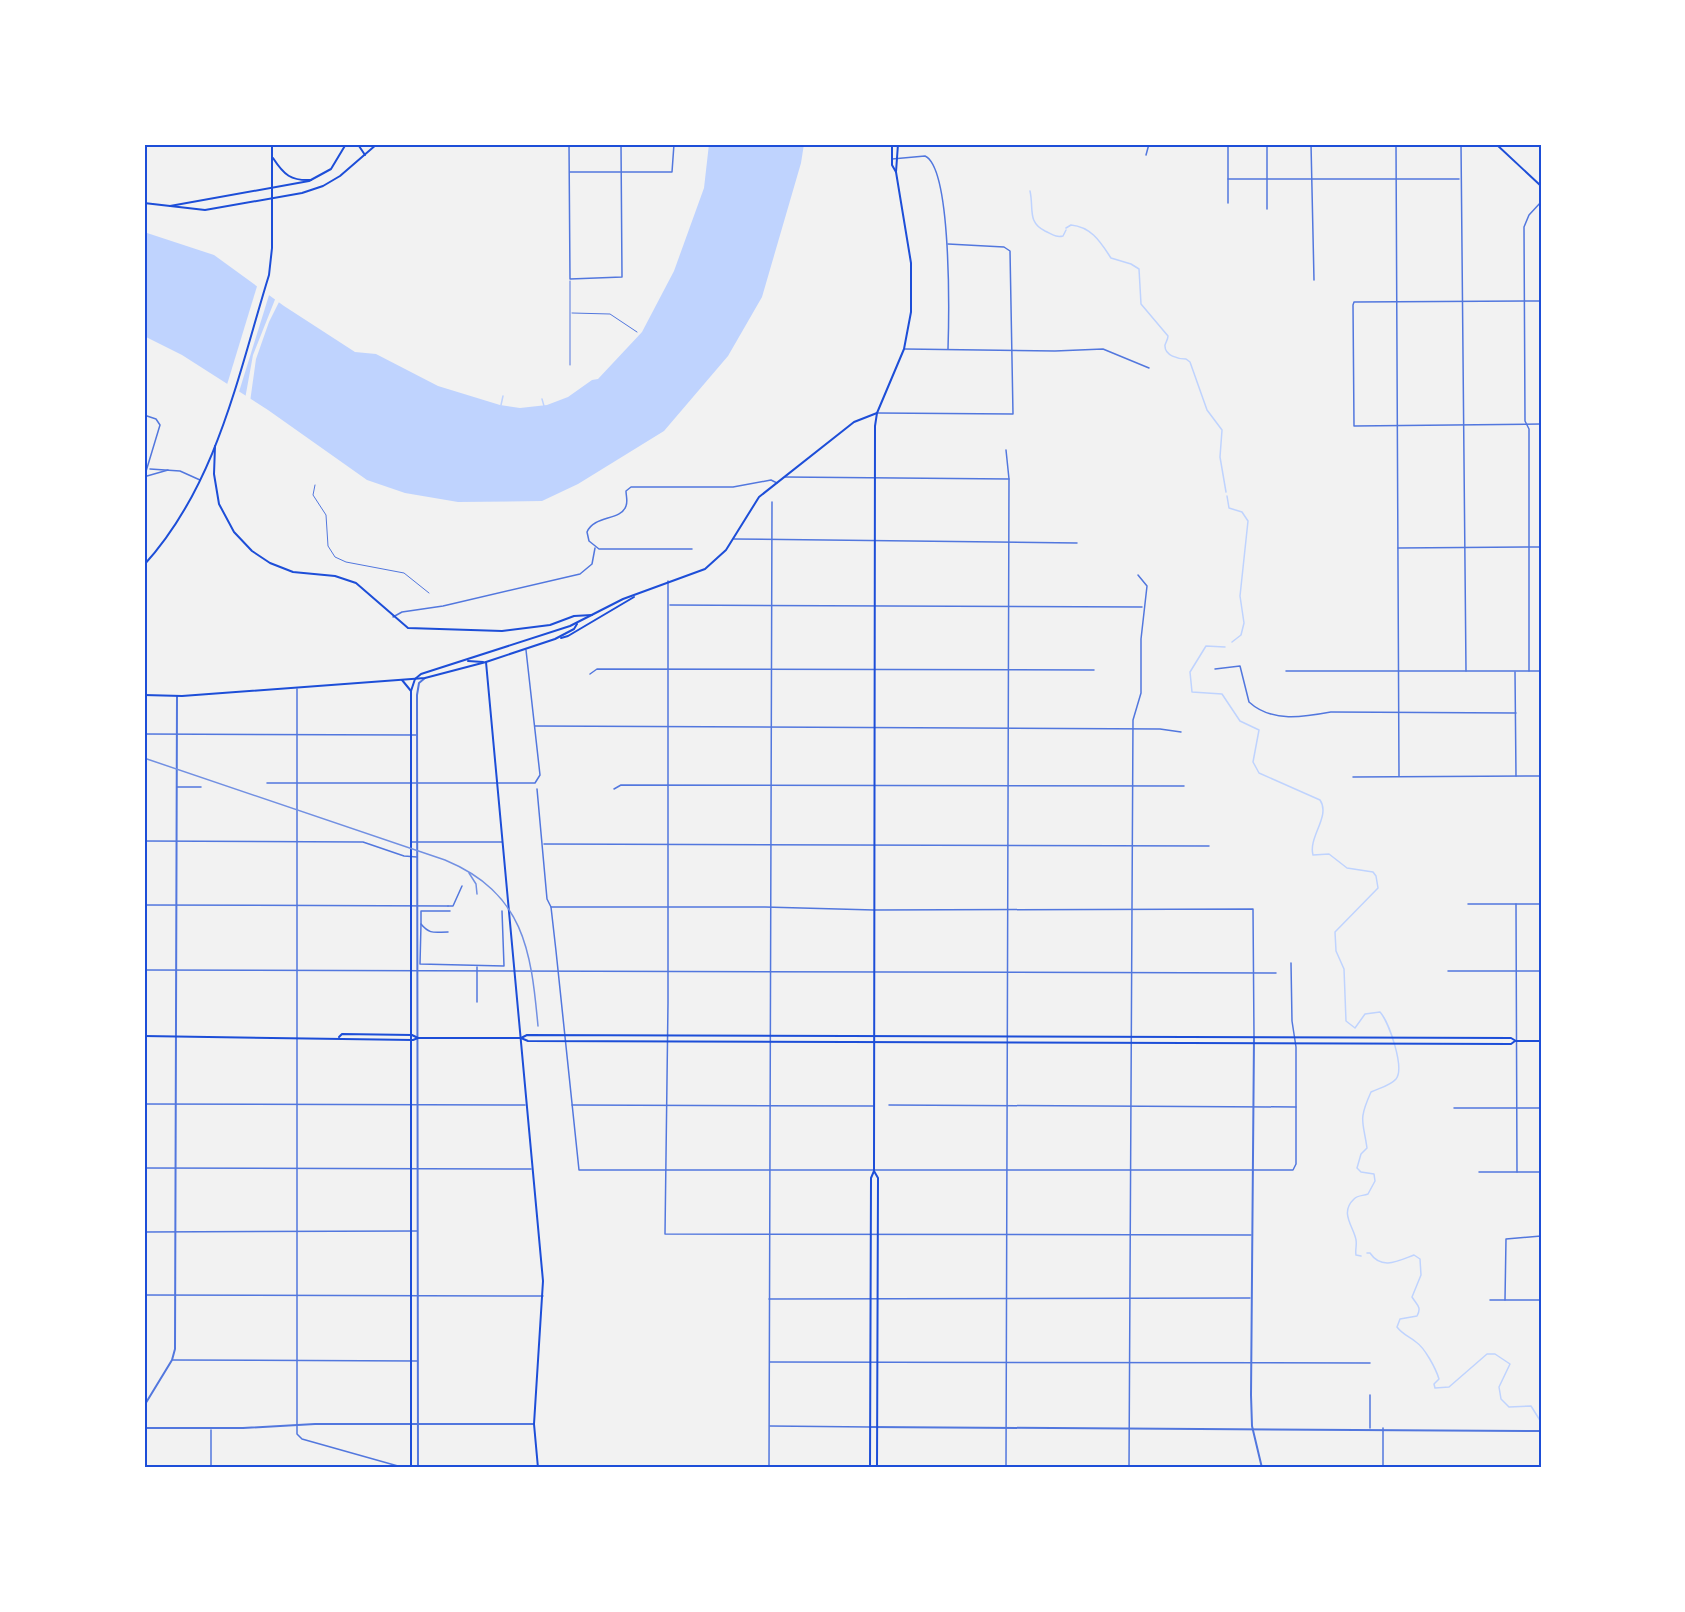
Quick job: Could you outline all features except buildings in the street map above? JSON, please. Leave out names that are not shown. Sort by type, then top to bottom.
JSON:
[{"type":"main road","points":[[144,565],[167,537],[201,480],[225,417],[270,266],[272,144]]},
{"type":"main road","points":[[168,206],[272,189],[314,179],[331,169],[346,144]]},
{"type":"main road","points":[[357,144],[368,146],[376,144]]},
{"type":"main road","points":[[357,144],[365,155]]},
{"type":"main road","points":[[144,203],[205,210],[323,186],[376,144]]},
{"type":"main road","points":[[870,1468],[871,1178],[874,1171],[875,432],[877,413],[904,349],[911,312],[912,276],[892,159],[892,144]]},
{"type":"main road","points":[[896,172],[898,144]]},
{"type":"main road","points":[[1497,144],[1541,186]]},
{"type":"main road","points":[[272,156],[287,176],[297,180],[314,179]]},
{"type":"main road","points":[[411,1468],[411,691],[415,679],[421,674],[465,662],[577,624],[668,581],[705,568],[720,558],[735,539],[754,503],[854,422],[877,413]]},
{"type":"main road","points":[[215,446],[214,474],[219,504],[234,532],[252,551],[270,563],[293,572],[335,576],[356,583],[408,628],[489,631],[550,625],[594,614]]},
{"type":"main road","points":[[145,696],[177,696],[425,678],[486,662],[568,636],[639,594]]},
{"type":"main road","points":[[571,618],[577,624]]},
{"type":"main road","points":[[555,639],[574,629],[577,624]]},
{"type":"main road","points":[[465,662],[486,662]]},
{"type":"main road","points":[[486,662],[543,1296],[534,1424],[538,1468]]},
{"type":"main road","points":[[401,679],[411,691]]},
{"type":"main road","points":[[338,1038],[342,1034],[412,1035],[418,1038]]},
{"type":"main road","points":[[521,1038],[527,1035],[1254,1036],[1511,1038],[1516,1041]]},
{"type":"main road","points":[[144,1036],[412,1040],[418,1038],[521,1038],[528,1041],[1008,1043],[1511,1044],[1516,1041],[1541,1041]]},
{"type":"main road","points":[[874,1171],[878,1178],[877,1468]]},
{"type":"street","points":[[569,144],[570,279],[621,278],[621,144]]},
{"type":"street","points":[[569,172],[672,172],[674,144]]},
{"type":"street","points":[[1146,155],[1149,144]]},
{"type":"street","points":[[1228,144],[1228,203]]},
{"type":"street","points":[[1267,144],[1267,209]]},
{"type":"street","points":[[1311,144],[1314,280]]},
{"type":"street","points":[[1396,144],[1399,776]]},
{"type":"street","points":[[1461,144],[1466,671]]},
{"type":"street","points":[[892,159],[928,157],[934,166],[948,244],[948,350]]},
{"type":"street","points":[[1228,179],[1460,178]]},
{"type":"street","points":[[1529,671],[1524,227],[1529,215],[1541,202]]},
{"type":"street","points":[[877,413],[1013,414],[1010,251],[1004,247],[948,244]]},
{"type":"street","points":[[1541,301],[1354,302],[1354,426],[1541,424]]},
{"type":"street","points":[[904,349],[1013,351],[1103,349],[1149,368]]},
{"type":"street","points":[[144,415],[156,418],[160,425],[145,477]]},
{"type":"street","points":[[1006,450],[1009,479],[1006,1468]]},
{"type":"street","points":[[148,469],[180,471],[201,480]]},
{"type":"street","points":[[145,477],[169,470]]},
{"type":"street","points":[[785,477],[1009,479]]},
{"type":"street","points":[[692,549],[599,549],[589,541],[588,529],[593,523],[623,510],[627,503],[628,489],[634,486],[737,487],[771,480],[777,483]]},
{"type":"street","points":[[769,1468],[772,502]]},
{"type":"street","points":[[735,539],[1077,543]]},
{"type":"street","points":[[393,617],[405,612],[580,574],[592,564],[596,547]]},
{"type":"street","points":[[1398,548],[1541,547]]},
{"type":"street","points":[[1130,1468],[1133,729],[1135,713],[1142,693],[1143,607],[1147,586],[1138,575]]},
{"type":"street","points":[[668,581],[668,1041],[665,1234],[1251,1235]]},
{"type":"street","points":[[668,605],[1143,607]]},
{"type":"street","points":[[267,783],[530,784],[537,782],[540,775],[525,648]]},
{"type":"street","points":[[1215,669],[1240,666],[1248,700],[1262,711],[1286,717],[1331,712],[1516,712]]},
{"type":"street","points":[[590,674],[597,669],[1094,670]]},
{"type":"street","points":[[1286,671],[1541,671]]},
{"type":"street","points":[[1515,671],[1516,776]]},
{"type":"street","points":[[418,1468],[417,688],[425,678]]},
{"type":"street","points":[[297,688],[299,735],[297,1434],[300,1438],[405,1468]]},
{"type":"street","points":[[144,1406],[147,1396],[172,1360],[175,1349],[177,696]]},
{"type":"street","points":[[535,726],[1133,729],[1181,732]]},
{"type":"street","points":[[144,734],[417,735]]},
{"type":"street","points":[[1353,777],[1541,776]]},
{"type":"street","points":[[614,789],[621,785],[1184,786]]},
{"type":"street","points":[[176,787],[201,787]]},
{"type":"street","points":[[537,789],[547,903],[551,908],[559,972],[579,1170],[1252,1171],[1296,1169],[1296,1043],[1291,963]]},
{"type":"street","points":[[144,841],[363,842],[418,858]]},
{"type":"street","points":[[411,842],[502,842]]},
{"type":"street","points":[[543,843],[1209,846]]},
{"type":"street","points":[[144,905],[453,906],[462,885]]},
{"type":"street","points":[[1468,904],[1541,904]]},
{"type":"street","points":[[1516,904],[1517,1172]]},
{"type":"street","points":[[551,908],[1254,910],[1251,1362],[1253,1428],[1262,1468]]},
{"type":"street","points":[[450,911],[421,911],[420,964],[504,966],[502,912]]},
{"type":"street","points":[[421,924],[432,934],[448,932]]},
{"type":"street","points":[[477,966],[477,1002]]},
{"type":"street","points":[[144,970],[1276,973]]},
{"type":"street","points":[[1448,971],[1541,971]]},
{"type":"street","points":[[144,1104],[526,1105]]},
{"type":"street","points":[[571,1105],[874,1107]]},
{"type":"street","points":[[889,1105],[1296,1107]]},
{"type":"street","points":[[1454,1108],[1541,1108]]},
{"type":"street","points":[[144,1168],[532,1169]]},
{"type":"street","points":[[1479,1172],[1541,1172]]},
{"type":"street","points":[[144,1232],[412,1233],[418,1231]]},
{"type":"street","points":[[1505,1300],[1507,1238],[1541,1236]]},
{"type":"street","points":[[144,1295],[543,1296]]},
{"type":"street","points":[[769,1299],[1251,1299]]},
{"type":"street","points":[[1490,1300],[1541,1300]]},
{"type":"street","points":[[172,1360],[418,1361]]},
{"type":"street","points":[[769,1362],[1370,1363]]},
{"type":"street","points":[[1370,1395],[1370,1428]]},
{"type":"street","points":[[144,1428],[297,1424],[534,1424]]},
{"type":"street","points":[[769,1426],[1383,1428],[1496,1432],[1541,1431]]},
{"type":"street","points":[[211,1428],[211,1468]]},
{"type":"street","points":[[1383,1428],[1383,1468]]},
{"type":"lane","points":[[570,279],[570,365]]},
{"type":"lane","points":[[570,314],[610,314],[637,332]]},
{"type":"lane","points":[[315,484],[313,495],[326,516],[328,546],[333,555],[346,562],[404,573],[429,593]]},
{"type":"water","points":[[709,144],[804,144],[801,163],[762,297],[728,356],[664,431],[578,484],[542,501],[458,502],[405,493],[367,480],[268,410],[182,355],[144,336],[144,232],[214,255],[284,306],[355,352],[376,354],[438,386],[500,405],[520,408],[547,405],[568,397],[592,380],[598,379],[642,332],[674,271],[704,188]]},
{"type":"pier","points":[[258,283],[270,292],[238,395],[226,388]]},
{"type":"pier","points":[[276,297],[280,300],[269,322],[256,359],[250,402],[245,399],[253,355]]},
{"type":"waterway","points":[[1030,191],[1033,219],[1039,227],[1056,236],[1063,236],[1066,230]]},
{"type":"waterway","points":[[1066,228],[1071,225],[1085,229],[1095,237],[1111,258],[1139,269],[1141,304],[1168,336],[1165,345],[1167,352],[1190,362],[1207,410],[1222,430],[1220,457],[1226,492]]},
{"type":"waterway","points":[[501,405],[503,396]]},
{"type":"waterway","points":[[542,399],[544,406]]},
{"type":"waterway","points":[[1227,496],[1229,508],[1242,512],[1248,521],[1240,596],[1244,623],[1241,635],[1232,642]]},
{"type":"waterway","points":[[1225,647],[1206,646],[1190,672],[1192,692],[1222,694],[1240,721],[1259,730],[1253,762],[1259,773],[1320,800],[1323,813],[1312,848],[1313,855],[1329,854],[1347,868],[1373,872],[1376,876],[1378,888],[1335,932],[1336,951],[1344,969],[1346,1021],[1355,1028],[1365,1014],[1380,1012],[1391,1035],[1399,1065],[1396,1079],[1371,1092],[1364,1109],[1363,1126],[1367,1148],[1361,1154],[1357,1168],[1361,1172],[1374,1174],[1375,1181],[1368,1194],[1356,1198],[1348,1209],[1356,1240],[1356,1255],[1361,1256]]},
{"type":"waterway","points":[[1367,1253],[1380,1262],[1386,1263],[1414,1255],[1420,1259],[1421,1275],[1412,1297],[1418,1306],[1417,1316],[1400,1319],[1397,1327],[1419,1345],[1430,1359],[1439,1379],[1434,1384],[1435,1388],[1449,1387],[1487,1354],[1495,1354],[1510,1364],[1499,1387],[1501,1399],[1509,1407],[1531,1406],[1541,1422]]},
{"type":"tram line","points":[[144,758],[445,860],[471,873],[492,889],[507,907],[518,927],[532,973],[538,1026]]},
{"type":"tram line","points":[[469,873],[476,884],[477,894]]}]
